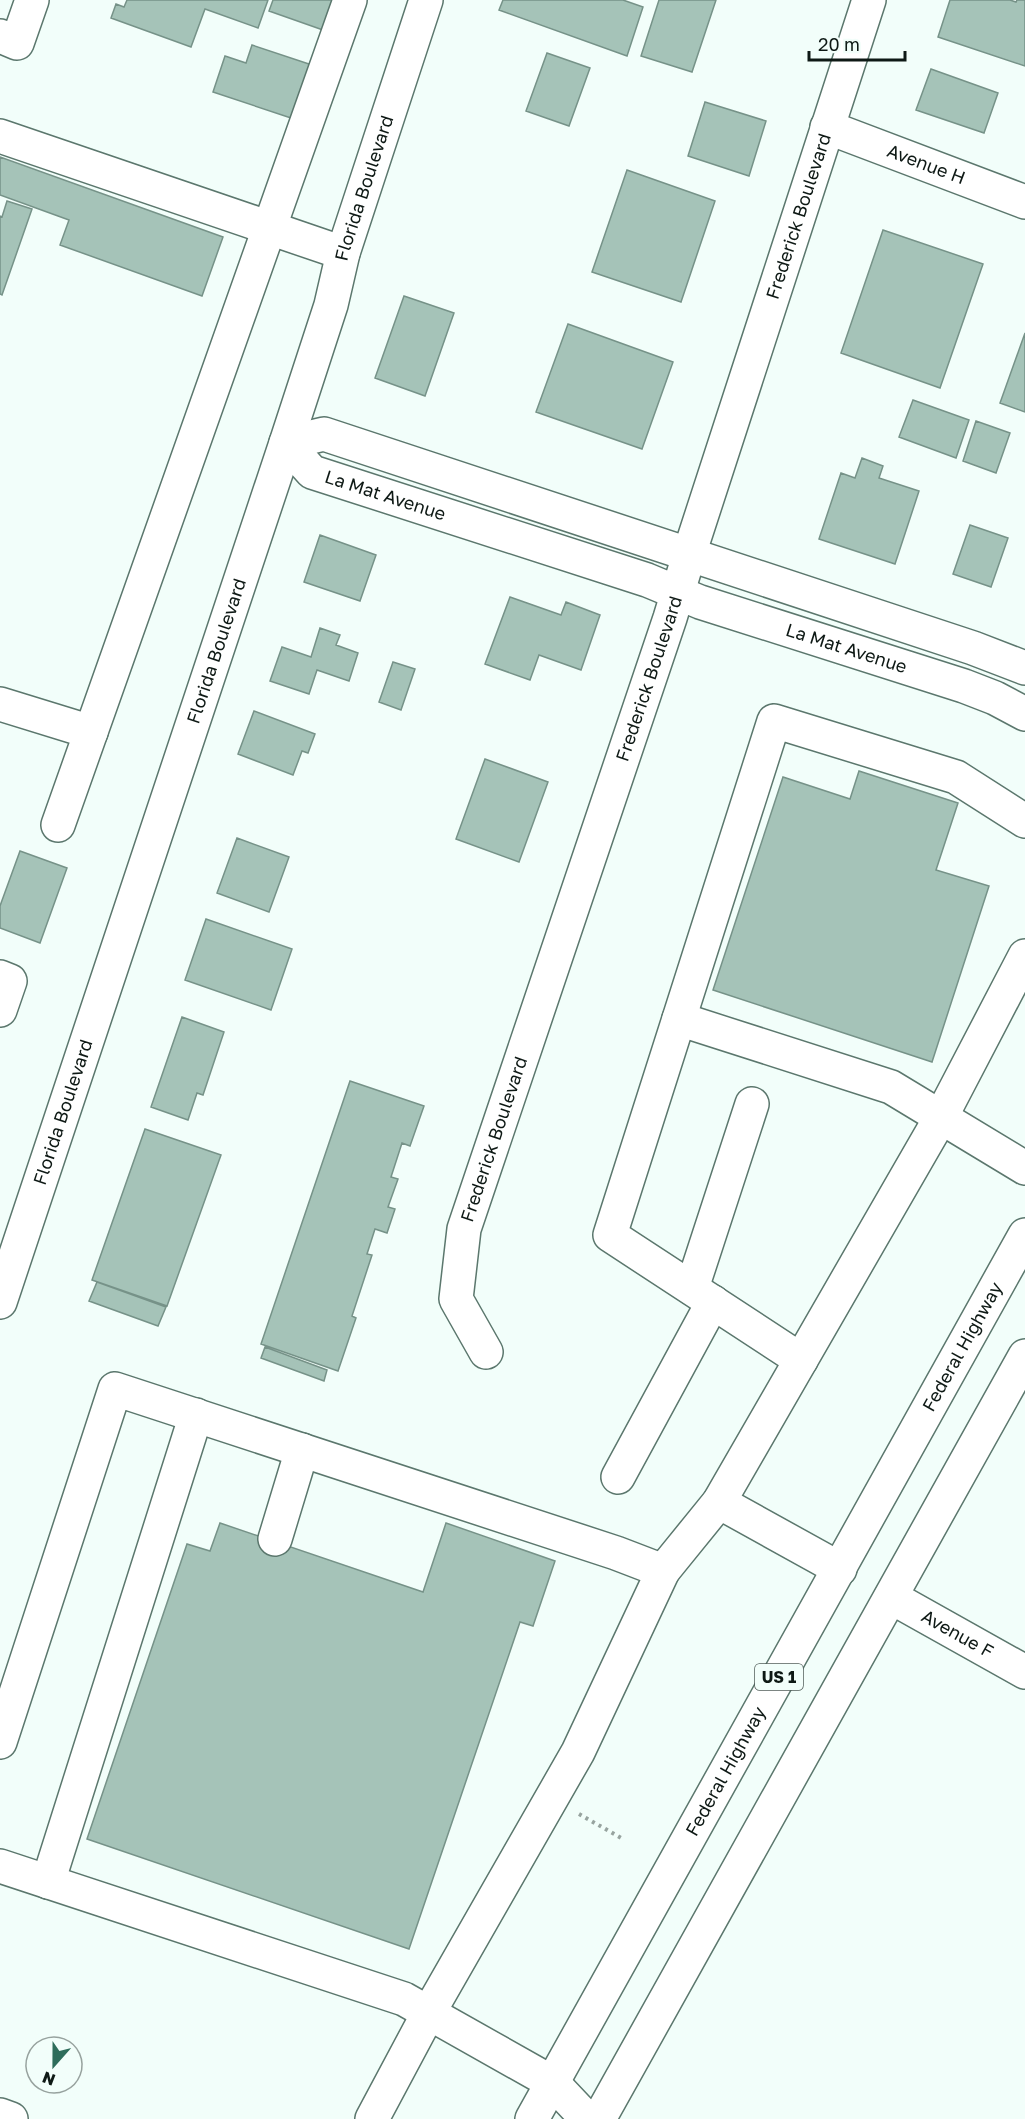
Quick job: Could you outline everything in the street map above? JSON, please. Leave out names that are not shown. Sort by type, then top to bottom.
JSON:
[{"type":"street","points":[[9,40],[32,0]]},
{"type":"street","points":[[58,825],[350,0]]},
{"type":"street","name":"Florida Boulevard","points":[[0,1302],[286,443],[331,305],[343,253],[426,0]]},
{"type":"street","name":"Frederick Boulevard","points":[[486,1352],[456,1299],[464,1229],[568,924],[869,0]]},
{"type":"street","name":"Avenue H","points":[[827,128],[1025,202]]},
{"type":"street","points":[[0,136],[343,253]]},
{"type":"street","points":[[286,443],[324,434],[973,648],[1025,668]]},
{"type":"street","name":"La Mat Avenue","points":[[286,443],[312,472],[647,580],[700,602],[964,686],[995,698],[1025,714]]},
{"type":"street","points":[[0,704],[91,732]]},
{"type":"street","points":[[801,1360],[610,1235],[774,721],[956,777],[1025,821]]},
{"type":"street","points":[[372,2119],[578,1752],[663,1571],[719,1502],[941,1117],[1025,956]]},
{"type":"street","points":[[0,977],[10,981],[0,1010]]},
{"type":"street","points":[[679,1019],[891,1087],[1025,1168]]},
{"type":"street","points":[[618,1477],[703,1295],[752,1104]]},
{"type":"street","name":"Federal Highway","points":[[532,2119],[1025,1235]]},
{"type":"street","points":[[599,2119],[1025,1356]]},
{"type":"street","points":[[0,1742],[115,1389],[616,1553],[663,1571]]},
{"type":"street","points":[[48,1882],[196,1415]]},
{"type":"street","points":[[275,1539],[302,1450]]},
{"type":"street","points":[[719,1502],[840,1569]]},
{"type":"street","name":"Avenue F","points":[[891,1597],[1025,1672]]},
{"type":"street","points":[[0,1866],[404,2000],[553,2083],[587,2119]]},
{"type":"street","points":[[0,2115],[11,2119]]},
{"type":"path","points":[[573,1811],[623,1839]]},
{"type":"building","points":[[127,0],[268,0],[258,28],[205,9],[191,47],[111,18],[116,4],[124,7]]},
{"type":"building","points":[[273,0],[333,0],[323,30],[269,11]]},
{"type":"building","points":[[503,0],[623,0],[643,7],[627,56],[499,10]]},
{"type":"building","points":[[659,0],[716,0],[692,72],[641,56]]},
{"type":"building","points":[[950,0],[1010,0],[1016,2],[1025,0],[1025,66],[938,37]]},
{"type":"building","points":[[252,45],[312,65],[294,119],[213,92],[225,56],[246,63]]},
{"type":"building","points":[[547,53],[590,68],[569,126],[526,111]]},
{"type":"building","points":[[931,69],[998,93],[984,133],[916,110]]},
{"type":"building","points":[[705,102],[766,121],[749,176],[688,156]]},
{"type":"building","points":[[0,157],[223,237],[202,296],[60,245],[69,220],[0,195]]},
{"type":"building","points":[[627,170],[715,201],[681,302],[592,272]]},
{"type":"building","points":[[7,201],[32,209],[2,295],[0,294],[0,216],[2,217]]},
{"type":"building","points":[[883,230],[983,264],[940,388],[841,353]]},
{"type":"building","points":[[404,296],[454,313],[425,396],[375,378]]},
{"type":"building","points":[[568,324],[673,362],[642,449],[536,412]]},
{"type":"building","points":[[1025,333],[1025,412],[1000,403]]},
{"type":"building","points":[[913,400],[969,420],[956,458],[899,437]]},
{"type":"building","points":[[976,421],[1010,433],[996,473],[963,461]]},
{"type":"building","points":[[862,458],[883,466],[879,478],[919,491],[895,564],[819,539],[841,473],[855,478]]},
{"type":"building","points":[[970,525],[1008,538],[991,587],[953,574]]},
{"type":"building","points":[[320,535],[376,555],[360,601],[304,582]]},
{"type":"building","points":[[510,597],[561,615],[566,602],[600,615],[581,670],[539,655],[530,680],[485,664]]},
{"type":"building","points":[[320,628],[340,635],[336,645],[358,653],[349,681],[317,670],[309,694],[270,681],[282,647],[311,657]]},
{"type":"building","points":[[393,662],[415,669],[401,710],[379,702]]},
{"type":"building","points":[[254,711],[315,734],[308,753],[302,751],[293,775],[238,754]]},
{"type":"building","points":[[485,759],[548,782],[519,862],[456,839]]},
{"type":"building","points":[[859,771],[958,803],[936,870],[989,886],[932,1062],[713,990],[783,777],[850,799]]},
{"type":"building","points":[[237,838],[289,857],[269,912],[217,893]]},
{"type":"building","points":[[20,851],[67,868],[40,943],[0,928],[0,906]]},
{"type":"building","points":[[206,919],[292,949],[271,1010],[185,980]]},
{"type":"building","points":[[182,1017],[224,1032],[203,1095],[197,1093],[188,1120],[151,1107]]},
{"type":"building","points":[[350,1081],[424,1106],[410,1146],[402,1143],[391,1177],[398,1179],[388,1207],[395,1209],[387,1233],[375,1229],[367,1254],[372,1255],[352,1316],[356,1318],[338,1371],[261,1344]]},
{"type":"building","points":[[145,1129],[221,1155],[167,1306],[92,1280]]},
{"type":"building","points":[[97,1282],[166,1307],[158,1326],[89,1301]]},
{"type":"building","points":[[265,1347],[327,1370],[324,1381],[261,1358]]},
{"type":"building","points":[[220,1523],[423,1592],[446,1523],[555,1561],[533,1626],[520,1622],[409,1949],[87,1839],[187,1544],[210,1551]]}]
